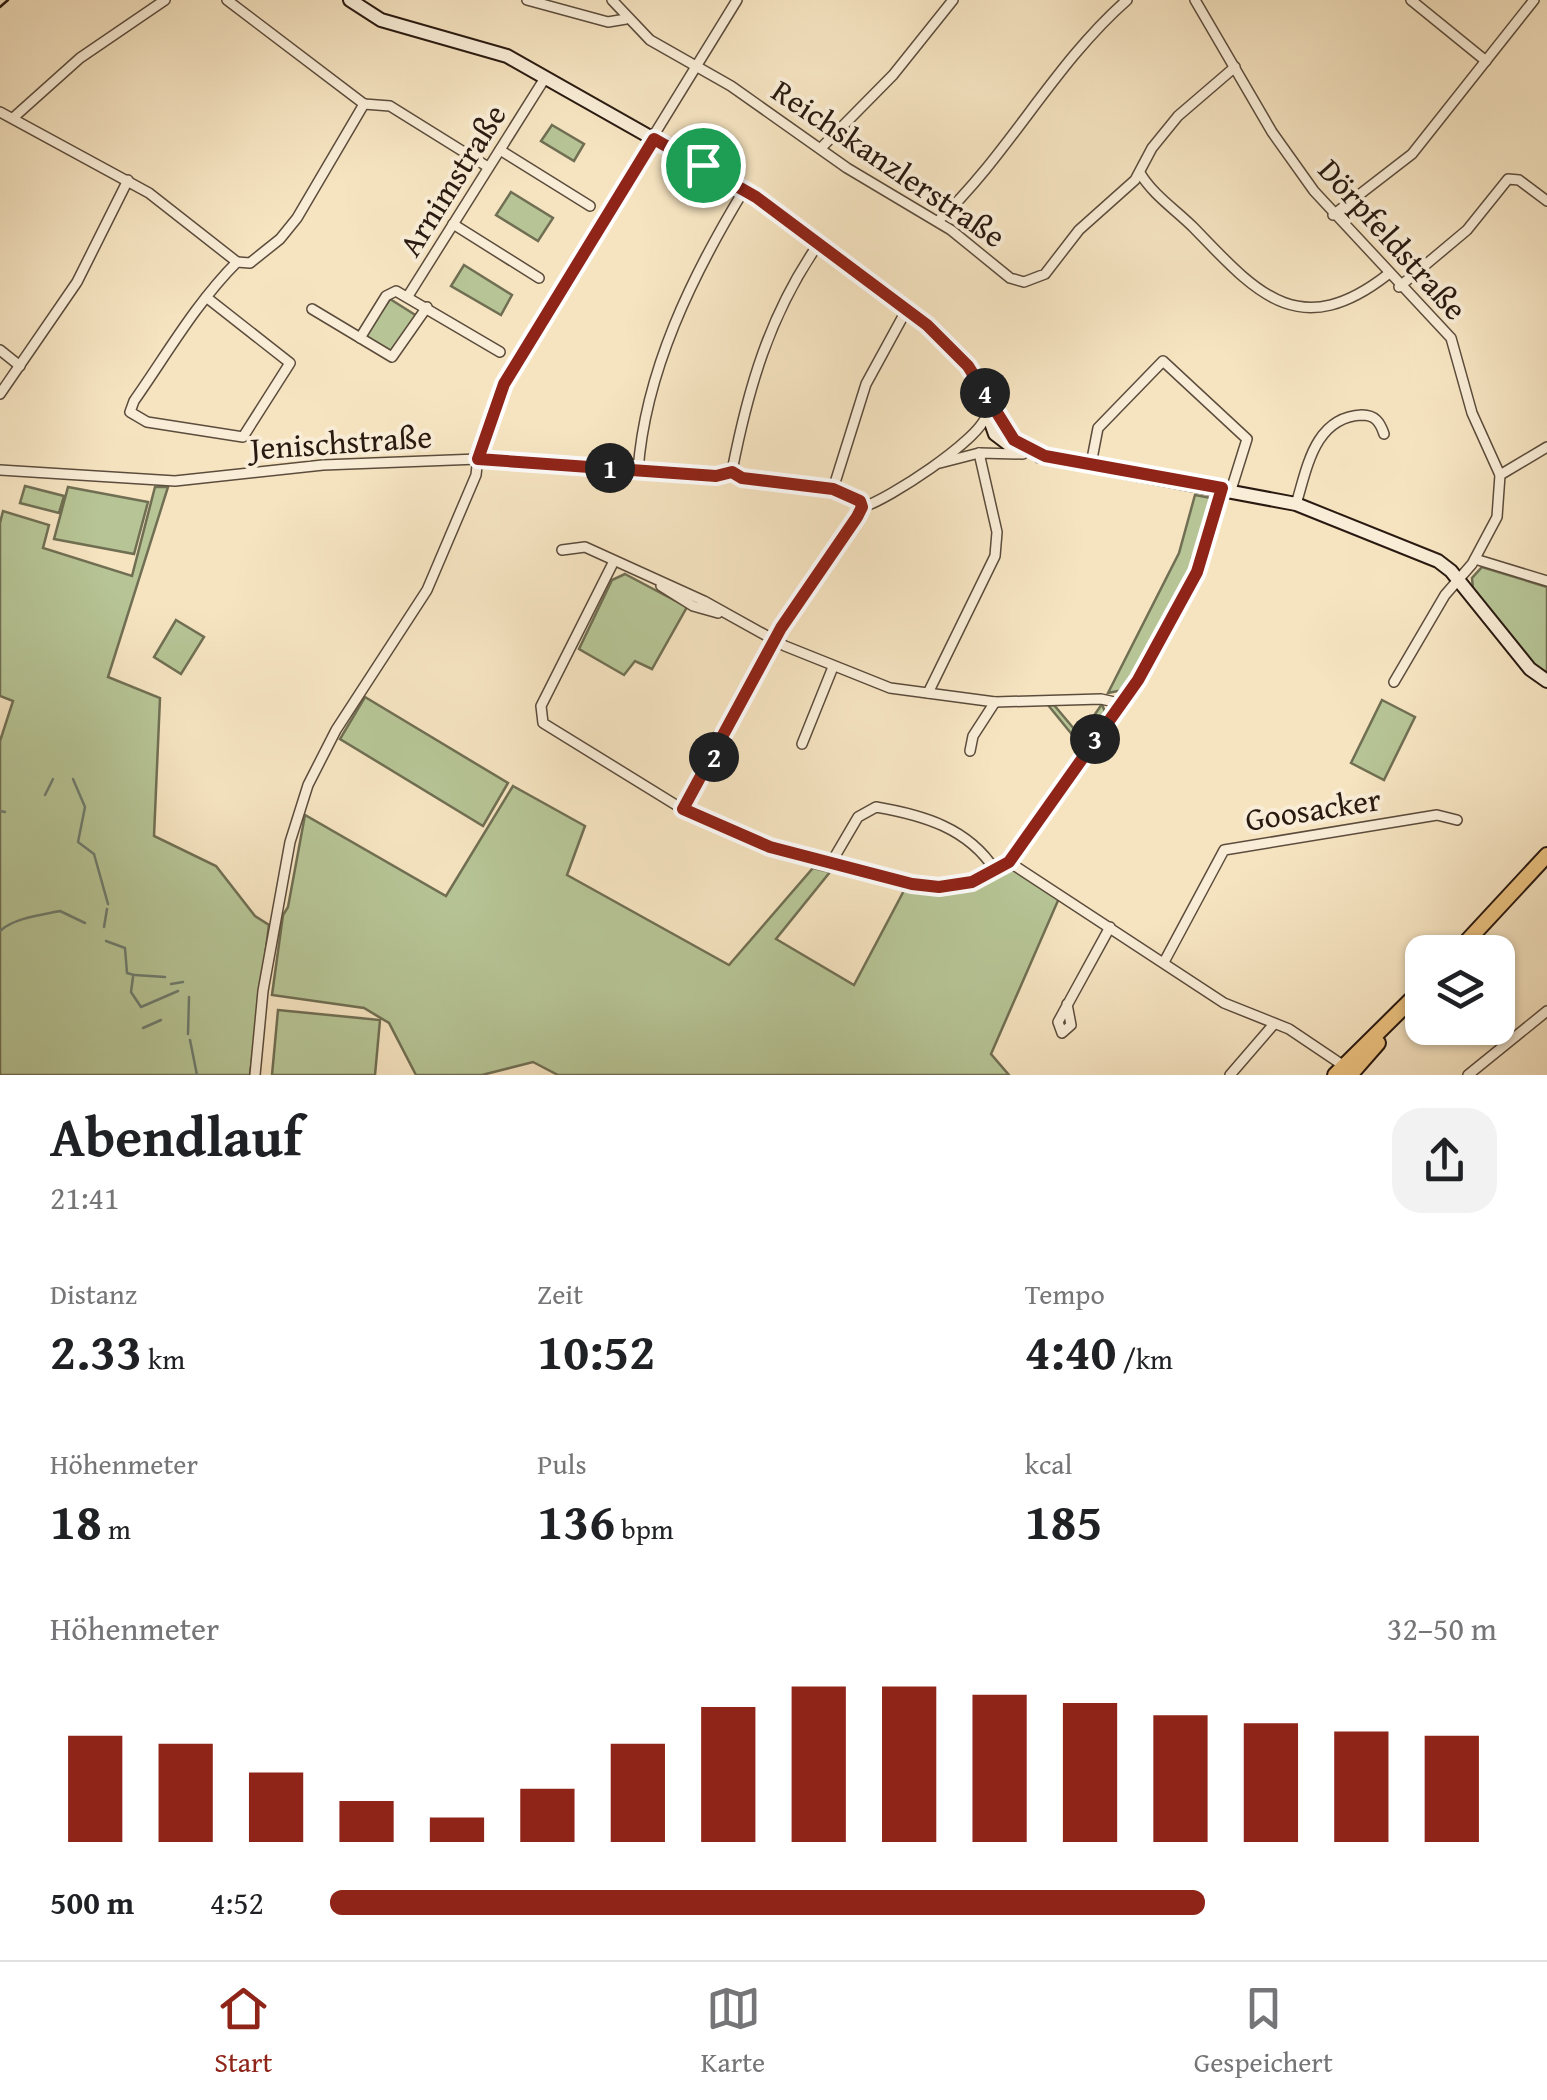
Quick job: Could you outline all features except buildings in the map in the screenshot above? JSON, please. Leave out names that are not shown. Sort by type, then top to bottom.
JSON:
[{"type":"main road","points":[[1473,935],[1547,855]]},
{"type":"main road","points":[[1345,1072],[1405,1007]]},
{"type":"street","points":[[13,118],[80,58],[166,0]]},
{"type":"street","points":[[226,0],[364,104],[382,103],[398,110],[488,167]]},
{"type":"street","points":[[350,0],[381,20],[498,51],[744,190],[906,309],[953,350],[980,386],[997,429],[1023,454]]},
{"type":"street","points":[[527,0],[586,18],[608,22],[626,19]]},
{"type":"street","name":"Reichskanzlerstraße","points":[[612,0],[650,40],[938,221],[1010,278],[1031,282],[1045,274],[1080,230],[1127,188],[1178,116],[1236,66]]},
{"type":"street","points":[[256,1075],[263,991],[299,809],[336,730],[419,607],[476,476],[478,459],[504,384],[620,184],[654,139],[738,0]]},
{"type":"street","points":[[821,148],[893,75],[953,0]]},
{"type":"street","points":[[938,221],[992,166],[1087,40],[1127,0]]},
{"type":"street","name":"Dörpfeldstraße","points":[[1196,0],[1285,153],[1333,215],[1450,338],[1472,413],[1500,475]]},
{"type":"street","points":[[1411,0],[1486,62]]},
{"type":"street","points":[[1333,215],[1412,154],[1534,0]]},
{"type":"street","name":"Arnimstraße","points":[[360,338],[389,293],[396,290],[408,296],[545,78]]},
{"type":"street","points":[[0,112],[128,180],[184,216],[237,262],[250,263],[283,236],[364,104]]},
{"type":"street","points":[[500,150],[590,206]]},
{"type":"street","points":[[1140,173],[1253,288],[1278,303],[1324,305],[1387,275]]},
{"type":"street","points":[[1399,286],[1467,230],[1508,179],[1519,180],[1545,195]]},
{"type":"street","points":[[0,394],[77,282],[128,180]]},
{"type":"street","points":[[1127,188],[1153,190]]},
{"type":"street","points":[[638,470],[644,410],[712,241],[744,190]]},
{"type":"street","points":[[453,224],[539,278]]},
{"type":"street","points":[[732,472],[748,396],[770,327],[817,246]]},
{"type":"street","points":[[206,297],[290,363],[247,433],[238,438],[147,422],[130,412],[206,297],[237,262]]},
{"type":"street","points":[[408,296],[500,352]]},
{"type":"street","name":"Arnimstraße","points":[[312,309],[396,356],[427,307]]},
{"type":"street","points":[[833,489],[866,384],[906,309]]},
{"type":"street","points":[[0,350],[20,366]]},
{"type":"street","points":[[614,561],[541,706],[540,720],[683,809],[749,840],[938,887],[972,882],[1009,862],[1138,680],[1190,587],[1247,439],[1162,360],[1098,428],[1090,464]]},
{"type":"street","points":[[1296,504],[1315,444],[1331,427],[1352,417],[1369,416],[1376,419],[1384,434]]},
{"type":"street","points":[[976,433],[997,429]]},
{"type":"street","points":[[928,693],[995,556],[997,532],[980,453],[997,429]]},
{"type":"street","points":[[683,809],[706,768],[712,743],[728,724],[774,640],[861,504],[933,466],[976,433],[997,429],[1045,456]]},
{"type":"street","points":[[1394,682],[1432,614],[1475,560],[1501,506],[1500,475],[1547,447]]},
{"type":"street","points":[[933,466],[980,453],[1045,456],[1296,504],[1438,561],[1459,580],[1515,652],[1547,680]]},
{"type":"street","name":"Jenischstraße","points":[[0,470],[175,481],[323,465],[478,459],[716,476],[732,472],[742,478],[833,489],[861,504]]},
{"type":"street","points":[[562,550],[578,546],[614,561],[774,640],[890,688],[995,702],[1101,699],[1119,703]]},
{"type":"street","points":[[1475,560],[1547,581]]},
{"type":"street","points":[[802,744],[834,666]]},
{"type":"street","points":[[970,751],[973,736],[995,702]]},
{"type":"street","points":[[831,863],[858,817],[876,807],[945,825],[980,850],[995,870]]},
{"type":"street","name":"Goosacker","points":[[1164,962],[1224,850],[1436,815],[1457,820]]},
{"type":"street","points":[[1009,862],[1224,1003],[1274,1024],[1345,1072]]},
{"type":"street","points":[[1067,1004],[1110,927]]},
{"type":"street","points":[[1468,1075],[1547,1010]]},
{"type":"street","points":[[1230,1075],[1274,1024]]},
{"type":"green space","points":[[552,125],[584,144],[574,161],[541,141]]},
{"type":"green space","points":[[511,192],[553,218],[538,241],[496,215]]},
{"type":"green space","points":[[464,265],[512,295],[501,315],[451,286]]},
{"type":"green space","points":[[390,299],[417,316],[390,353],[367,338],[367,333]]},
{"type":"green space","points":[[25,486],[64,496],[59,513],[20,503]]},
{"type":"green space","points":[[68,487],[148,502],[134,554],[54,539]]},
{"type":"green space","points":[[155,487],[168,487],[108,677],[160,698],[154,836],[216,866],[255,916],[269,925],[250,1075],[0,1075],[0,741],[13,701],[0,696],[3,511],[49,525],[43,548],[132,576]]},
{"type":"green space","points":[[1195,495],[1211,498],[1208,508],[1213,510],[1192,558],[1198,560],[1128,689],[1108,693],[1179,553]]},
{"type":"green space","points":[[1482,567],[1547,587],[1547,675],[1473,589],[1472,578]]},
{"type":"green space","points":[[625,574],[687,607],[652,669],[635,661],[624,675],[579,649],[612,580]]},
{"type":"green space","points":[[176,620],[204,637],[181,674],[154,657]]},
{"type":"green space","points":[[365,697],[508,783],[483,826],[340,739]]},
{"type":"green space","points":[[1382,700],[1415,717],[1384,780],[1351,763]]},
{"type":"green space","points":[[1102,704],[1106,715],[1083,748],[1048,705],[1054,705],[1080,736]]},
{"type":"green space","points":[[513,786],[585,826],[567,875],[729,965],[813,868],[830,872],[776,939],[854,985],[908,883],[964,884],[1009,862],[1060,896],[991,1054],[1009,1075],[558,1075],[533,1062],[482,1075],[416,1075],[389,1023],[364,1008],[272,995],[283,915],[288,907],[305,815],[446,896]]},
{"type":"green space","points":[[278,1010],[380,1020],[375,1075],[272,1075]]},
{"type":"waterway","points":[[45,795],[53,779]]},
{"type":"waterway","points":[[73,779],[85,807],[78,842],[94,854],[108,904]]},
{"type":"waterway","points":[[0,811],[5,812]]},
{"type":"waterway","points":[[104,927],[107,909]]},
{"type":"waterway","points":[[0,931],[20,920],[60,911],[85,923]]},
{"type":"waterway","points":[[106,941],[125,948],[127,973],[134,975]]},
{"type":"waterway","points":[[135,975],[165,977]]},
{"type":"waterway","points":[[133,977],[131,992],[141,1007],[178,991]]},
{"type":"waterway","points":[[171,984],[183,982]]},
{"type":"waterway","points":[[188,1034],[189,997]]},
{"type":"waterway","points":[[143,1028],[161,1020]]},
{"type":"waterway","points":[[190,1040],[197,1075]]},
{"type":"tram line","points":[[0,7],[8,0]]},
{"type":"route","points":[[654,139],[703,165],[756,197],[935,332],[968,366],[1010,438],[1026,448],[1045,456],[1222,488],[1197,572],[1138,680],[1016,855],[972,882],[939,887],[912,884],[800,856],[734,834],[683,809],[720,748],[728,724],[781,628],[857,517],[862,507],[860,501],[833,489],[742,478],[732,472],[716,476],[478,459],[482,436],[504,384],[654,139]]}]
